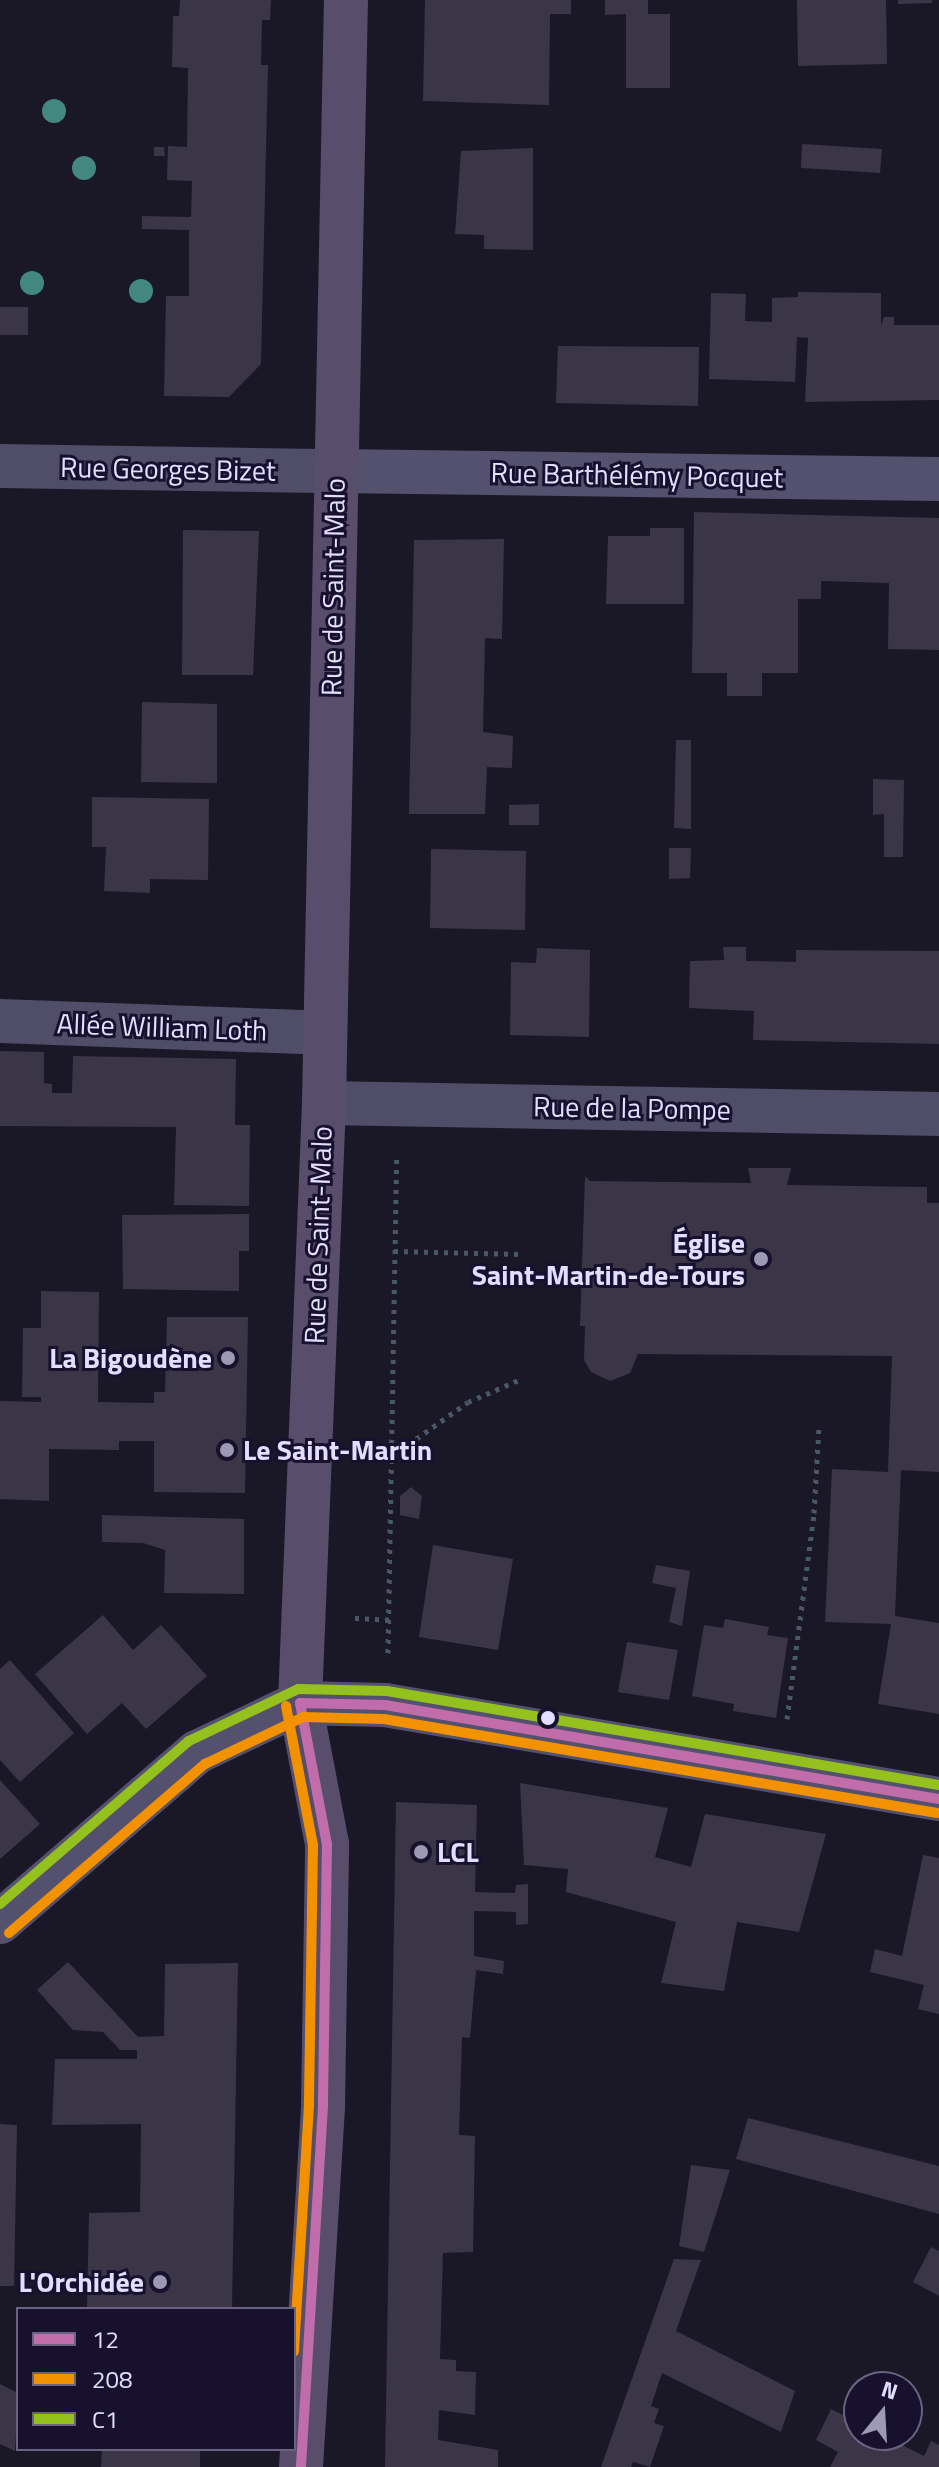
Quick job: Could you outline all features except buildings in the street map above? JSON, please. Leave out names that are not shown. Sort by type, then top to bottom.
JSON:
[{"type":"main road","name":"Rue de Saint-Malo","points":[[301,2467],[311,2367],[322,2121],[327,1844],[300,1703],[324,1103],[346,0]]},
{"type":"street","name":"Rue Georges Bizet","points":[[0,466],[336,471]]},
{"type":"street","name":"Rue Barthélémy Pocquet","points":[[336,471],[939,479]]},
{"type":"street","name":"Allée William Loth","points":[[0,1021],[323,1033]]},
{"type":"street","name":"Rue de la Pompe","points":[[324,1103],[939,1114]]},
{"type":"street","points":[[0,1922],[197,1752],[300,1703],[385,1705],[939,1799]]},
{"type":"path","points":[[385,1705],[394,1168],[410,1104]]},
{"type":"path","points":[[394,1251],[520,1254]]},
{"type":"path","points":[[391,1456],[468,1402],[521,1379]]},
{"type":"path","points":[[787,1718],[814,1513],[819,1426]]},
{"type":"transit line","name":"C1","points":[[0,1904],[189,1741],[298,1689],[387,1691],[939,1785]]},
{"type":"transit line","name":"12","points":[[300,1703],[327,1844],[323,2106],[301,2467]]},
{"type":"transit line","name":"12","points":[[300,1703],[385,1705],[939,1799]]},
{"type":"transit line","name":"208","points":[[286,1706],[313,1845],[309,2105],[296,2319]]},
{"type":"transit line","name":"208","points":[[9,1933],[205,1764],[303,1717],[384,1719],[937,1813]]},
{"type":"place","name":"Église Saint-Martin-de-Tours","points":[[761,1259]]},
{"type":"place","name":"La Bigoudène","points":[[228,1358]]},
{"type":"place","name":"Le Saint-Martin","points":[[227,1450]]},
{"type":"place","name":"LCL","points":[[421,1852]]},
{"type":"place","name":"L'Orchidée","points":[[160,2282]]}]
